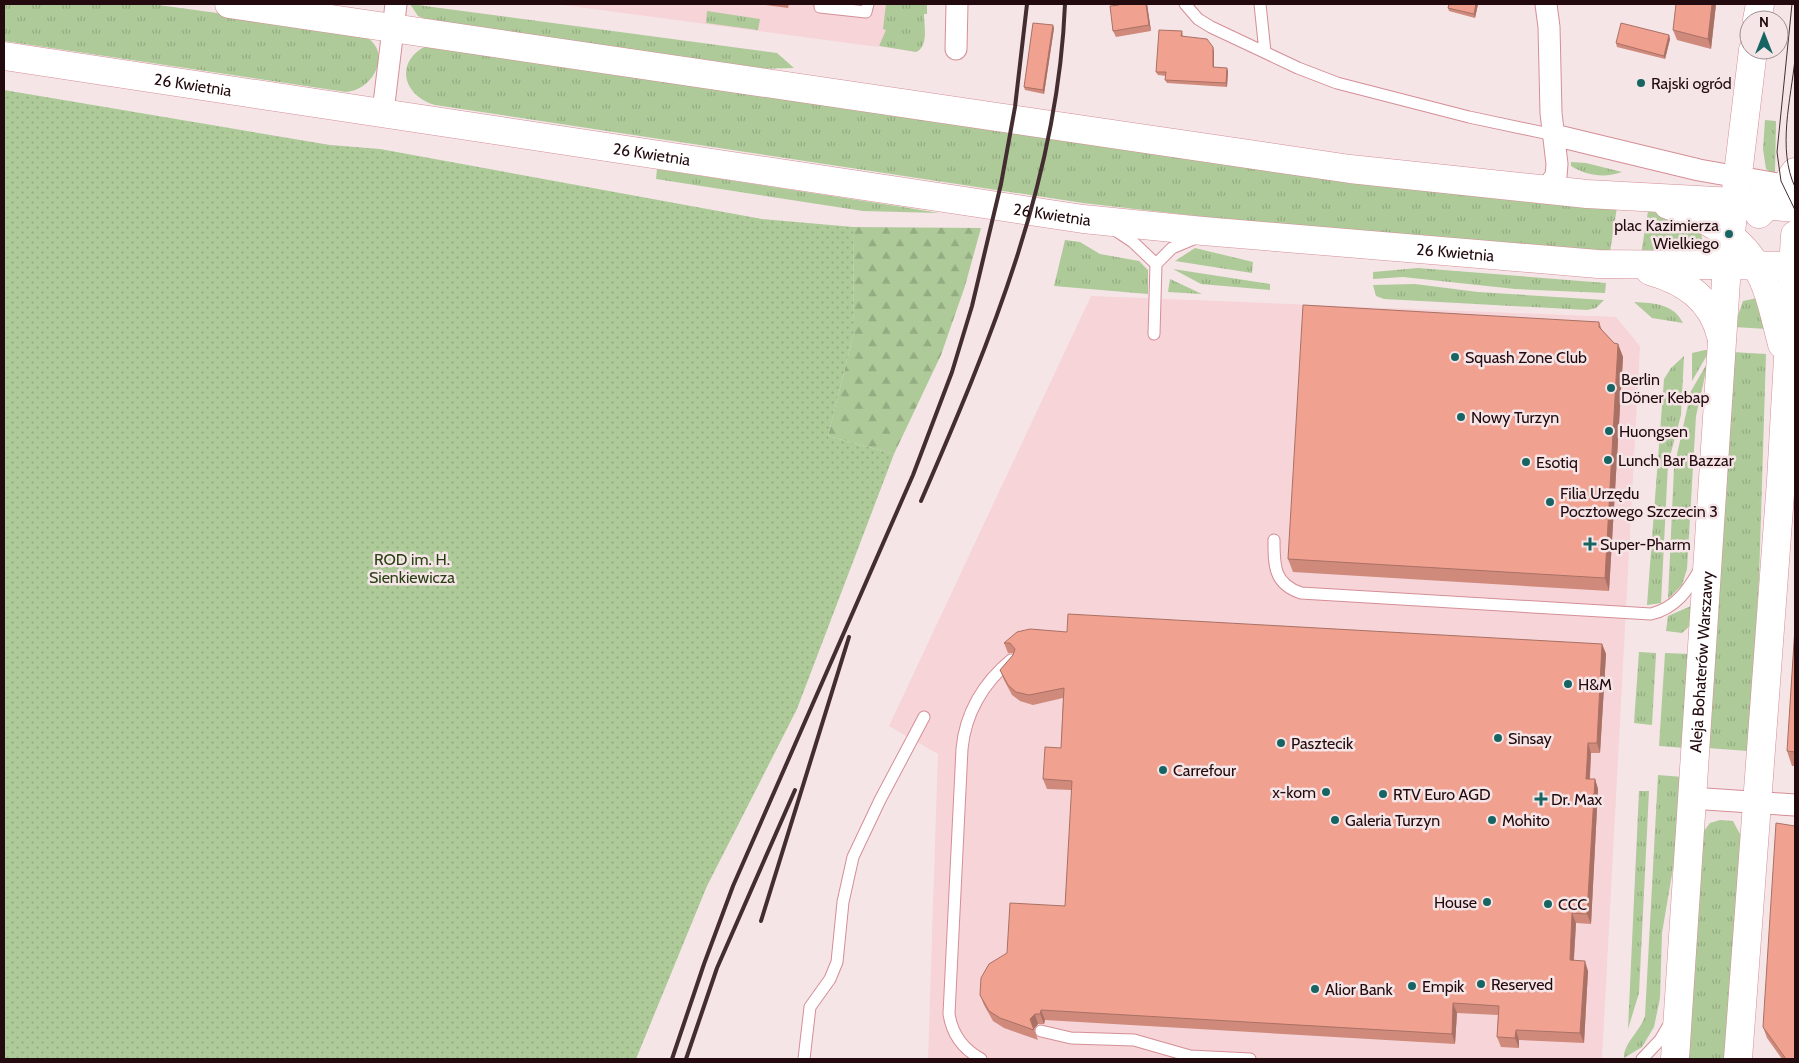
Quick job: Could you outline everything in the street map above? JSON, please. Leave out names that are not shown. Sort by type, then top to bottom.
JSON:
[{"type":"street","points":[[229,4],[395,15],[1350,169],[1545,190],[1645,198],[1742,186]]},
{"type":"street","points":[[956,4],[956,49]]},
{"type":"street","points":[[1545,190],[1554,180],[1557,173],[1551,114],[1549,27],[1546,4]]},
{"type":"street","points":[[384,112],[395,15]]},
{"type":"street","name":"26 Kwietnia","points":[[4,56],[1083,219],[1230,234],[1504,257],[1635,265],[1727,265]]},
{"type":"street","name":"Aleja Bohaterów Warszawy","points":[[1675,1059],[1727,265],[1730,237],[1742,186],[1745,107],[1752,60]]},
{"type":"street","points":[[1554,135],[1660,162],[1742,186],[1789,191]]},
{"type":"street","points":[[1738,1059],[1795,266],[1795,235],[1789,191]]},
{"type":"street","points":[[1635,265],[1693,252],[1730,237],[1789,191]]},
{"type":"street","points":[[1645,198],[1685,211],[1730,237],[1756,265],[1768,293],[1788,353]]},
{"type":"street","points":[[1722,340],[1738,287],[1756,265],[1795,235]]},
{"type":"street","points":[[1635,265],[1643,270],[1672,278],[1698,294],[1711,309],[1722,340]]},
{"type":"street","points":[[1727,265],[1795,266]]},
{"type":"street","points":[[1691,798],[1795,806]]},
{"type":"lane","points":[[820,4],[820,7],[866,12],[868,4]]},
{"type":"lane","points":[[1185,4],[1198,19],[1211,27],[1298,68],[1337,83],[1468,117],[1554,135]]},
{"type":"lane","points":[[1260,4],[1265,52]]},
{"type":"lane","points":[[1083,219],[1124,235],[1156,264]]},
{"type":"lane","points":[[1154,334],[1156,264],[1172,248],[1190,240],[1206,235],[1230,234]]},
{"type":"lane","points":[[1274,540],[1278,576],[1289,589],[1301,593],[1636,614],[1651,614],[1672,606],[1692,582],[1708,548]]},
{"type":"lane","points":[[981,1059],[958,1040],[950,1024],[949,1014],[963,733],[972,709],[996,675],[1011,660]]},
{"type":"lane","points":[[804,1059],[810,1007],[830,979],[837,962],[843,902],[853,857],[880,800],[924,717]]},
{"type":"lane","points":[[1642,1059],[1665,1030],[1679,998]]},
{"type":"lane","points":[[1041,1031],[1071,1038],[1134,1040],[1190,1056],[1250,1059]]},
{"type":"shaded area","points":[[556,4],[891,4],[888,30],[878,47]]},
{"type":"shaded area","points":[[1091,296],[1616,317],[1640,346],[1602,1059],[928,1059],[938,754],[889,726]]},
{"type":"green space","points":[[4,4],[151,4],[341,30],[364,36],[373,42],[379,59],[372,77],[365,84],[356,90],[346,92],[4,41]]},
{"type":"green space","points":[[410,4],[777,53],[794,68],[753,69],[428,20],[418,16]]},
{"type":"green space","points":[[886,4],[927,4],[927,14],[924,14],[924,41],[923,45],[916,52],[879,46],[886,30],[883,29]]},
{"type":"green space","points":[[707,11],[760,19],[758,30],[706,23]]},
{"type":"green space","points":[[426,46],[1617,207],[1610,252],[1205,217],[1083,203],[435,105],[424,101],[416,94],[406,78],[406,69],[409,61]]},
{"type":"green space","name":"ROD im. H. Sienkiewicza","points":[[4,90],[330,145],[380,149],[762,219],[853,227],[854,332],[828,436],[894,454],[797,709],[707,886],[636,1059],[4,1059]]},
{"type":"green space","points":[[1765,120],[1776,121],[1775,172],[1772,173],[1766,169],[1763,149]]},
{"type":"green space","points":[[1571,162],[1586,163],[1622,172],[1609,175],[1590,174],[1571,166]]},
{"type":"green space","points":[[657,169],[939,213],[863,211],[656,179]]},
{"type":"green space","points":[[1648,211],[1663,214],[1701,232],[1702,239],[1691,247],[1683,249],[1641,254]]},
{"type":"green space","points":[[853,227],[981,228],[965,286],[941,355],[894,454],[828,436],[854,332]]},
{"type":"green space","points":[[1065,240],[1080,242],[1100,254],[1139,261],[1148,270],[1148,294],[1054,286]]},
{"type":"green space","points":[[1195,248],[1253,262],[1252,273],[1175,261]]},
{"type":"green space","points":[[1418,268],[1606,283],[1605,293],[1515,289],[1403,277],[1373,279],[1373,272]]},
{"type":"green space","points":[[1173,269],[1270,284],[1270,290],[1201,284]]},
{"type":"green space","points":[[1170,279],[1202,294],[1168,292]]},
{"type":"green space","points":[[1415,284],[1478,292],[1604,300],[1596,308],[1587,310],[1384,299],[1376,296],[1373,285]]},
{"type":"green space","points":[[1762,297],[1767,329],[1734,327],[1743,301]]},
{"type":"green space","points":[[1634,302],[1656,304],[1669,308],[1683,323],[1652,318]]},
{"type":"green space","points":[[1710,350],[1692,381],[1692,353]]},
{"type":"green space","points":[[1732,352],[1766,354],[1759,580],[1748,751],[1707,748]]},
{"type":"green space","points":[[1684,356],[1681,415],[1668,464],[1661,603],[1647,605],[1664,379],[1671,368]]},
{"type":"green space","points":[[1708,362],[1696,416],[1687,569],[1682,585],[1668,599],[1674,468],[1691,391]]},
{"type":"green space","points":[[1691,606],[1693,623],[1682,633],[1666,631],[1668,616]]},
{"type":"green space","points":[[1639,652],[1656,653],[1652,725],[1634,723]]},
{"type":"green space","points":[[1665,653],[1691,654],[1685,748],[1659,746]]},
{"type":"green space","points":[[1658,775],[1683,777],[1679,833],[1662,933],[1660,998],[1654,1027],[1642,1047],[1624,1058],[1629,1042],[1645,1016]]},
{"type":"green space","points":[[1639,791],[1649,791],[1639,993],[1628,1029]]},
{"type":"green space","points":[[1720,820],[1733,821],[1742,838],[1726,1059],[1687,1059],[1704,831],[1710,823]]},
{"type":"building","points":[[1118,4],[1146,4],[1149,25],[1113,31],[1110,6]]},
{"type":"building","points":[[1449,4],[1476,4],[1474,14],[1448,8]]},
{"type":"building","points":[[1676,4],[1712,4],[1708,39],[1673,30]]},
{"type":"building","points":[[1033,23],[1053,25],[1043,90],[1024,87]]},
{"type":"building","points":[[1621,23],[1669,35],[1664,56],[1616,43]]},
{"type":"building","points":[[1159,30],[1182,31],[1181,36],[1207,39],[1213,47],[1213,67],[1227,68],[1226,83],[1165,80],[1166,72],[1156,72]]},
{"type":"building","name":"Nowy Turzyn","points":[[1303,305],[1599,322],[1599,327],[1614,343],[1618,344],[1605,578],[1288,559]]},
{"type":"building","name":"Galeria Turzyn","points":[[1068,614],[1602,644],[1597,743],[1588,743],[1586,779],[1595,779],[1587,914],[1572,913],[1570,960],[1585,961],[1580,1033],[1516,1030],[1515,1038],[1497,1037],[1499,1006],[1453,1003],[1452,1034],[1041,1010],[1040,1014],[1035,1014],[1030,1019],[1034,1030],[1000,1018],[989,1011],[980,995],[981,978],[989,964],[1007,953],[1010,903],[1065,906],[1072,781],[1043,779],[1045,747],[1061,748],[1064,688],[1029,695],[1016,692],[1008,685],[1000,670],[1013,655],[1015,649],[1010,643],[1004,643],[1017,632],[1030,629],[1067,632]]},
{"type":"building","points":[[1795,627],[1795,752],[1787,751]]},
{"type":"building","points":[[1776,823],[1795,826],[1795,1059],[1786,1059],[1763,1027]]},
{"type":"tram line","points":[[1792,4],[1777,152],[1781,181],[1795,210]]},
{"type":"tram line","points":[[1795,59],[1788,107],[1786,140],[1787,157],[1795,187]]},
{"type":"railway","points":[[672,1059],[733,886],[913,475],[952,372],[972,306],[1001,184],[1015,107],[1027,4]]},
{"type":"railway","points":[[921,501],[972,381],[995,320],[1035,197],[1049,134],[1060,69],[1065,4]]},
{"type":"railway","points":[[761,921],[849,637]]},
{"type":"railway","points":[[686,1059],[717,968],[795,790]]},
{"type":"place","name":"Rajski ogród","points":[[1641,83]]},
{"type":"place","name":"plac Kazimierza Wielkiego","points":[[1729,234]]},
{"type":"place","name":"Squash Zone Club","points":[[1455,357]]},
{"type":"place","name":"Berlin Döner Kebap","points":[[1611,388]]},
{"type":"place","name":"Nowy Turzyn","points":[[1461,417]]},
{"type":"place","name":"Huongsen","points":[[1609,431]]},
{"type":"place","name":"Lunch Bar Bazzar","points":[[1608,460]]},
{"type":"place","name":"Esotiq","points":[[1526,462]]},
{"type":"place","name":"Filia Urzędu Pocztowego Szczecin 3","points":[[1550,502]]},
{"type":"place","name":"Super-Pharm","points":[[1590,544]]},
{"type":"place","name":"H&M","points":[[1568,684]]},
{"type":"place","name":"Sinsay","points":[[1498,738]]},
{"type":"place","name":"Pasztecik","points":[[1281,743]]},
{"type":"place","name":"Carrefour","points":[[1163,770]]},
{"type":"place","name":"x-kom","points":[[1326,792]]},
{"type":"place","name":"RTV Euro AGD","points":[[1383,794]]},
{"type":"place","name":"Dr. Max","points":[[1541,799]]},
{"type":"place","name":"Galeria Turzyn","points":[[1335,820]]},
{"type":"place","name":"Mohito","points":[[1492,820]]},
{"type":"place","name":"House","points":[[1487,902]]},
{"type":"place","name":"CCC","points":[[1548,904]]},
{"type":"place","name":"Reserved","points":[[1481,984]]},
{"type":"place","name":"Empik","points":[[1412,986]]},
{"type":"place","name":"Alior Bank","points":[[1315,989]]}]
